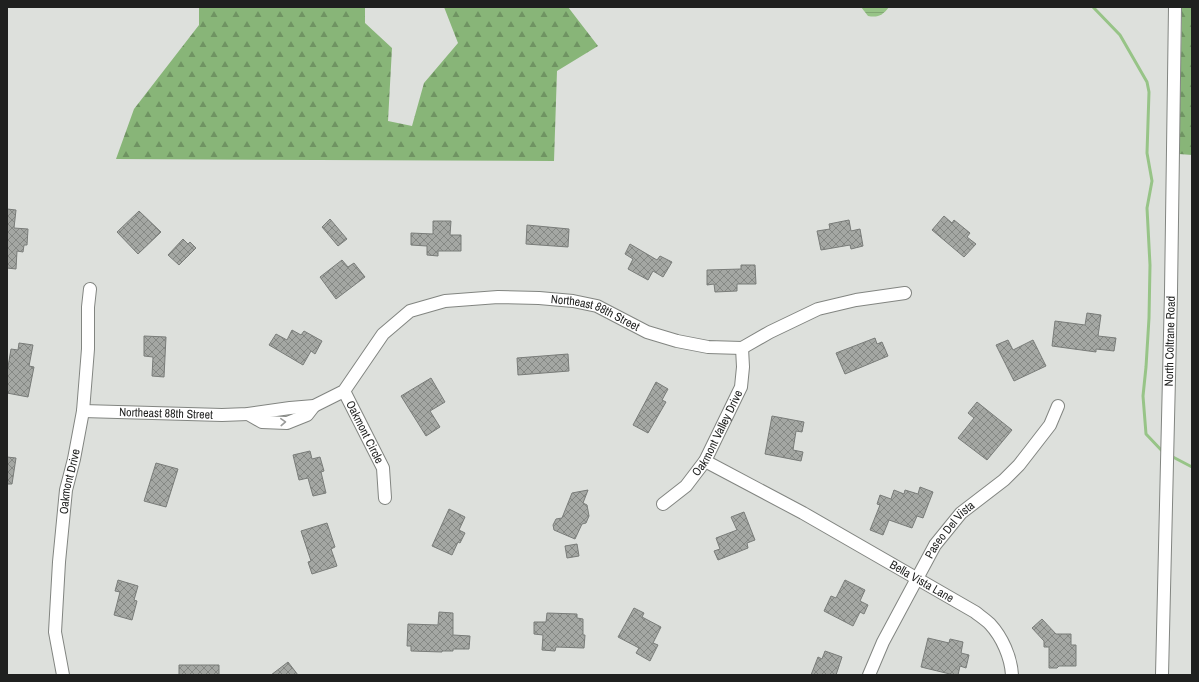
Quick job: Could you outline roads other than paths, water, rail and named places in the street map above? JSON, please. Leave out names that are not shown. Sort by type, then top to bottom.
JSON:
[{"type":"street","name":"North Coltrane Road","points":[[1162,675],[1171,292],[1175,7]]},
{"type":"street","name":"Oakmont Drive","points":[[63,675],[55,632],[59,562],[66,490],[74,459],[83,411],[88,349],[88,307],[90,289]]},
{"type":"street","points":[[742,348],[770,332],[818,309],[856,300],[905,293]]},
{"type":"street","name":"Northeast 88th Street","points":[[83,411],[222,415],[248,414],[262,422],[287,423],[307,415],[314,406],[344,391],[383,334],[410,311],[445,301],[498,297],[573,301],[597,306],[647,332],[677,341],[708,347],[742,348]]},
{"type":"street","name":"Oakmont Valley Drive","points":[[663,504],[686,486],[705,461],[741,387],[743,367],[742,348]]},
{"type":"street","name":"Oakmont Circle","points":[[344,391],[383,468],[385,498]]},
{"type":"street","name":"Paseo Del Vista","points":[[868,675],[883,642],[935,545],[961,513],[1004,480],[1019,466],[1050,426],[1058,406]]},
{"type":"street","name":"Bella Vista Lane","points":[[705,461],[803,513],[975,612],[990,624],[999,637],[1008,654],[1012,675]]},
{"type":"waterway","points":[[1093,7],[1120,35],[1147,82],[1149,92],[1147,153],[1152,181],[1147,208],[1150,265],[1149,318],[1143,396],[1146,434],[1164,453]]},
{"type":"waterway","points":[[1171,456],[1192,467]]}]
